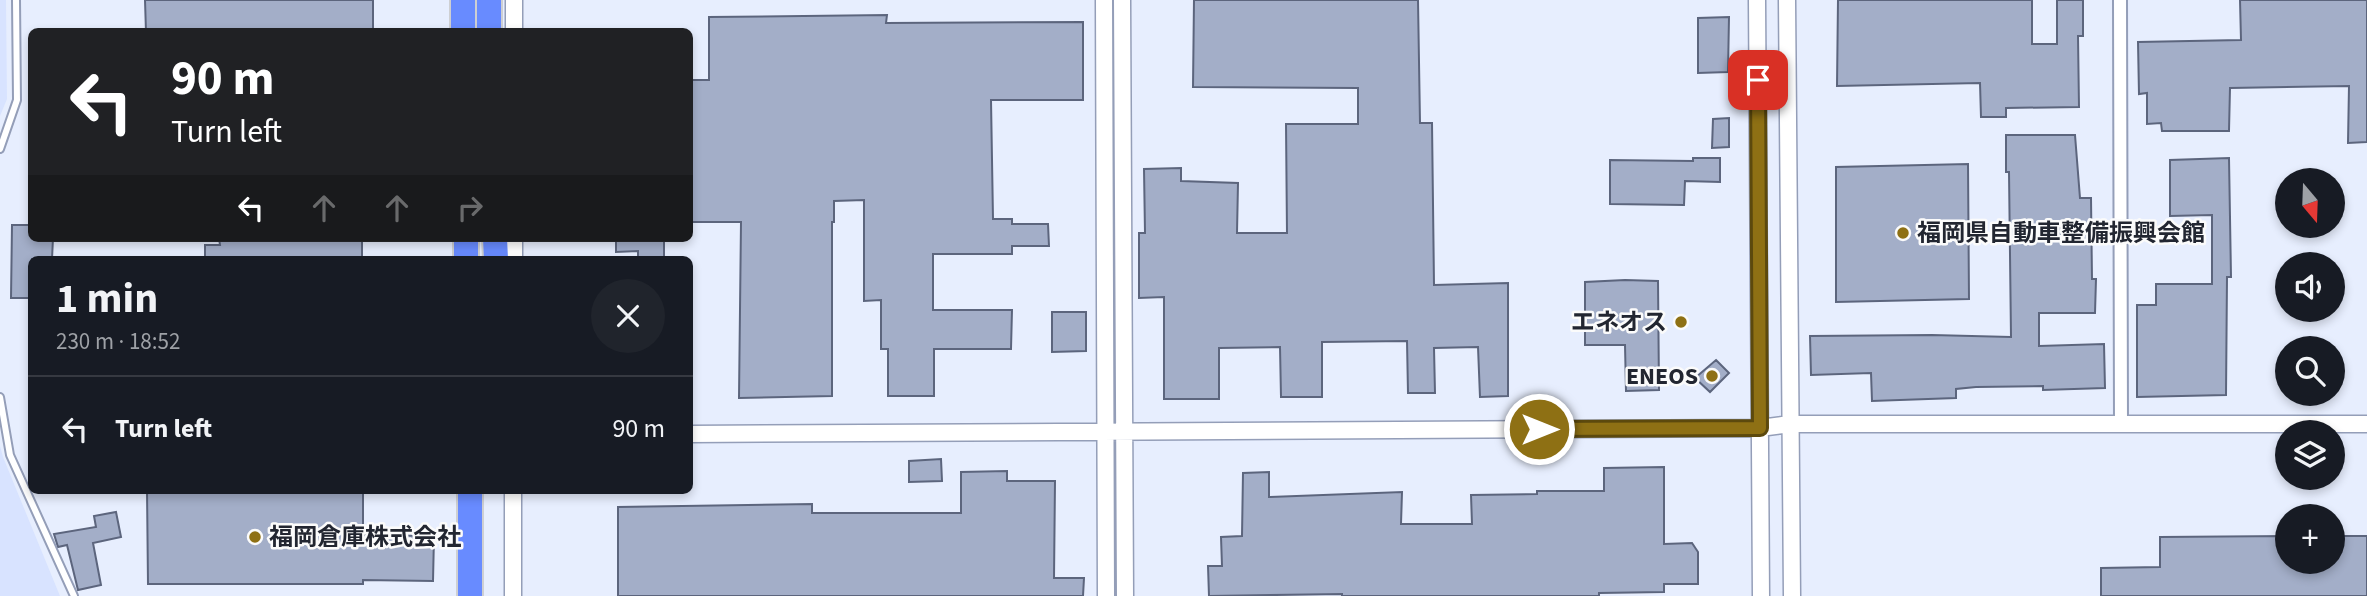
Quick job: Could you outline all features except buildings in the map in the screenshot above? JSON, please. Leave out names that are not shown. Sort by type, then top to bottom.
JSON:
[{"type":"highway","points":[[463,0],[463,28]]},
{"type":"highway","points":[[470,0],[470,28]]},
{"type":"highway","points":[[489,0],[489,28]]},
{"type":"highway","points":[[468,596],[470,494]]},
{"type":"highway","points":[[476,494],[476,596]]},
{"type":"street","points":[[514,0],[514,28]]},
{"type":"street","points":[[1104,0],[1107,596]]},
{"type":"street","points":[[1122,0],[1125,596]]},
{"type":"street","points":[[1757,0],[1761,596]]},
{"type":"street","points":[[1787,0],[1792,596]]},
{"type":"street","points":[[2120,0],[2120,425]]},
{"type":"street","points":[[693,434],[1760,428],[1790,424],[2367,424]]},
{"type":"street","points":[[464,494],[468,596]]},
{"type":"street","points":[[513,494],[513,596]]},
{"type":"lane","points":[[0,149],[16,100],[16,0]]},
{"type":"lane","points":[[0,397],[10,455],[74,596]]},
{"type":"shaded area","points":[[0,0],[6,0],[7,99],[0,116]]},
{"type":"shaded area","points":[[0,446],[3,457],[60,596],[0,596]]},
{"type":"place","name":"福岡県自動車整備振興会館","points":[[1903,233]]},
{"type":"place","name":"エネオス","points":[[1681,322]]},
{"type":"place","name":"ENEOS","points":[[1712,376]]},
{"type":"place","name":"福岡倉庫株式会社","points":[[255,537]]},
{"type":"route","points":[[1539,429],[1760,428],[1758,80]]}]
